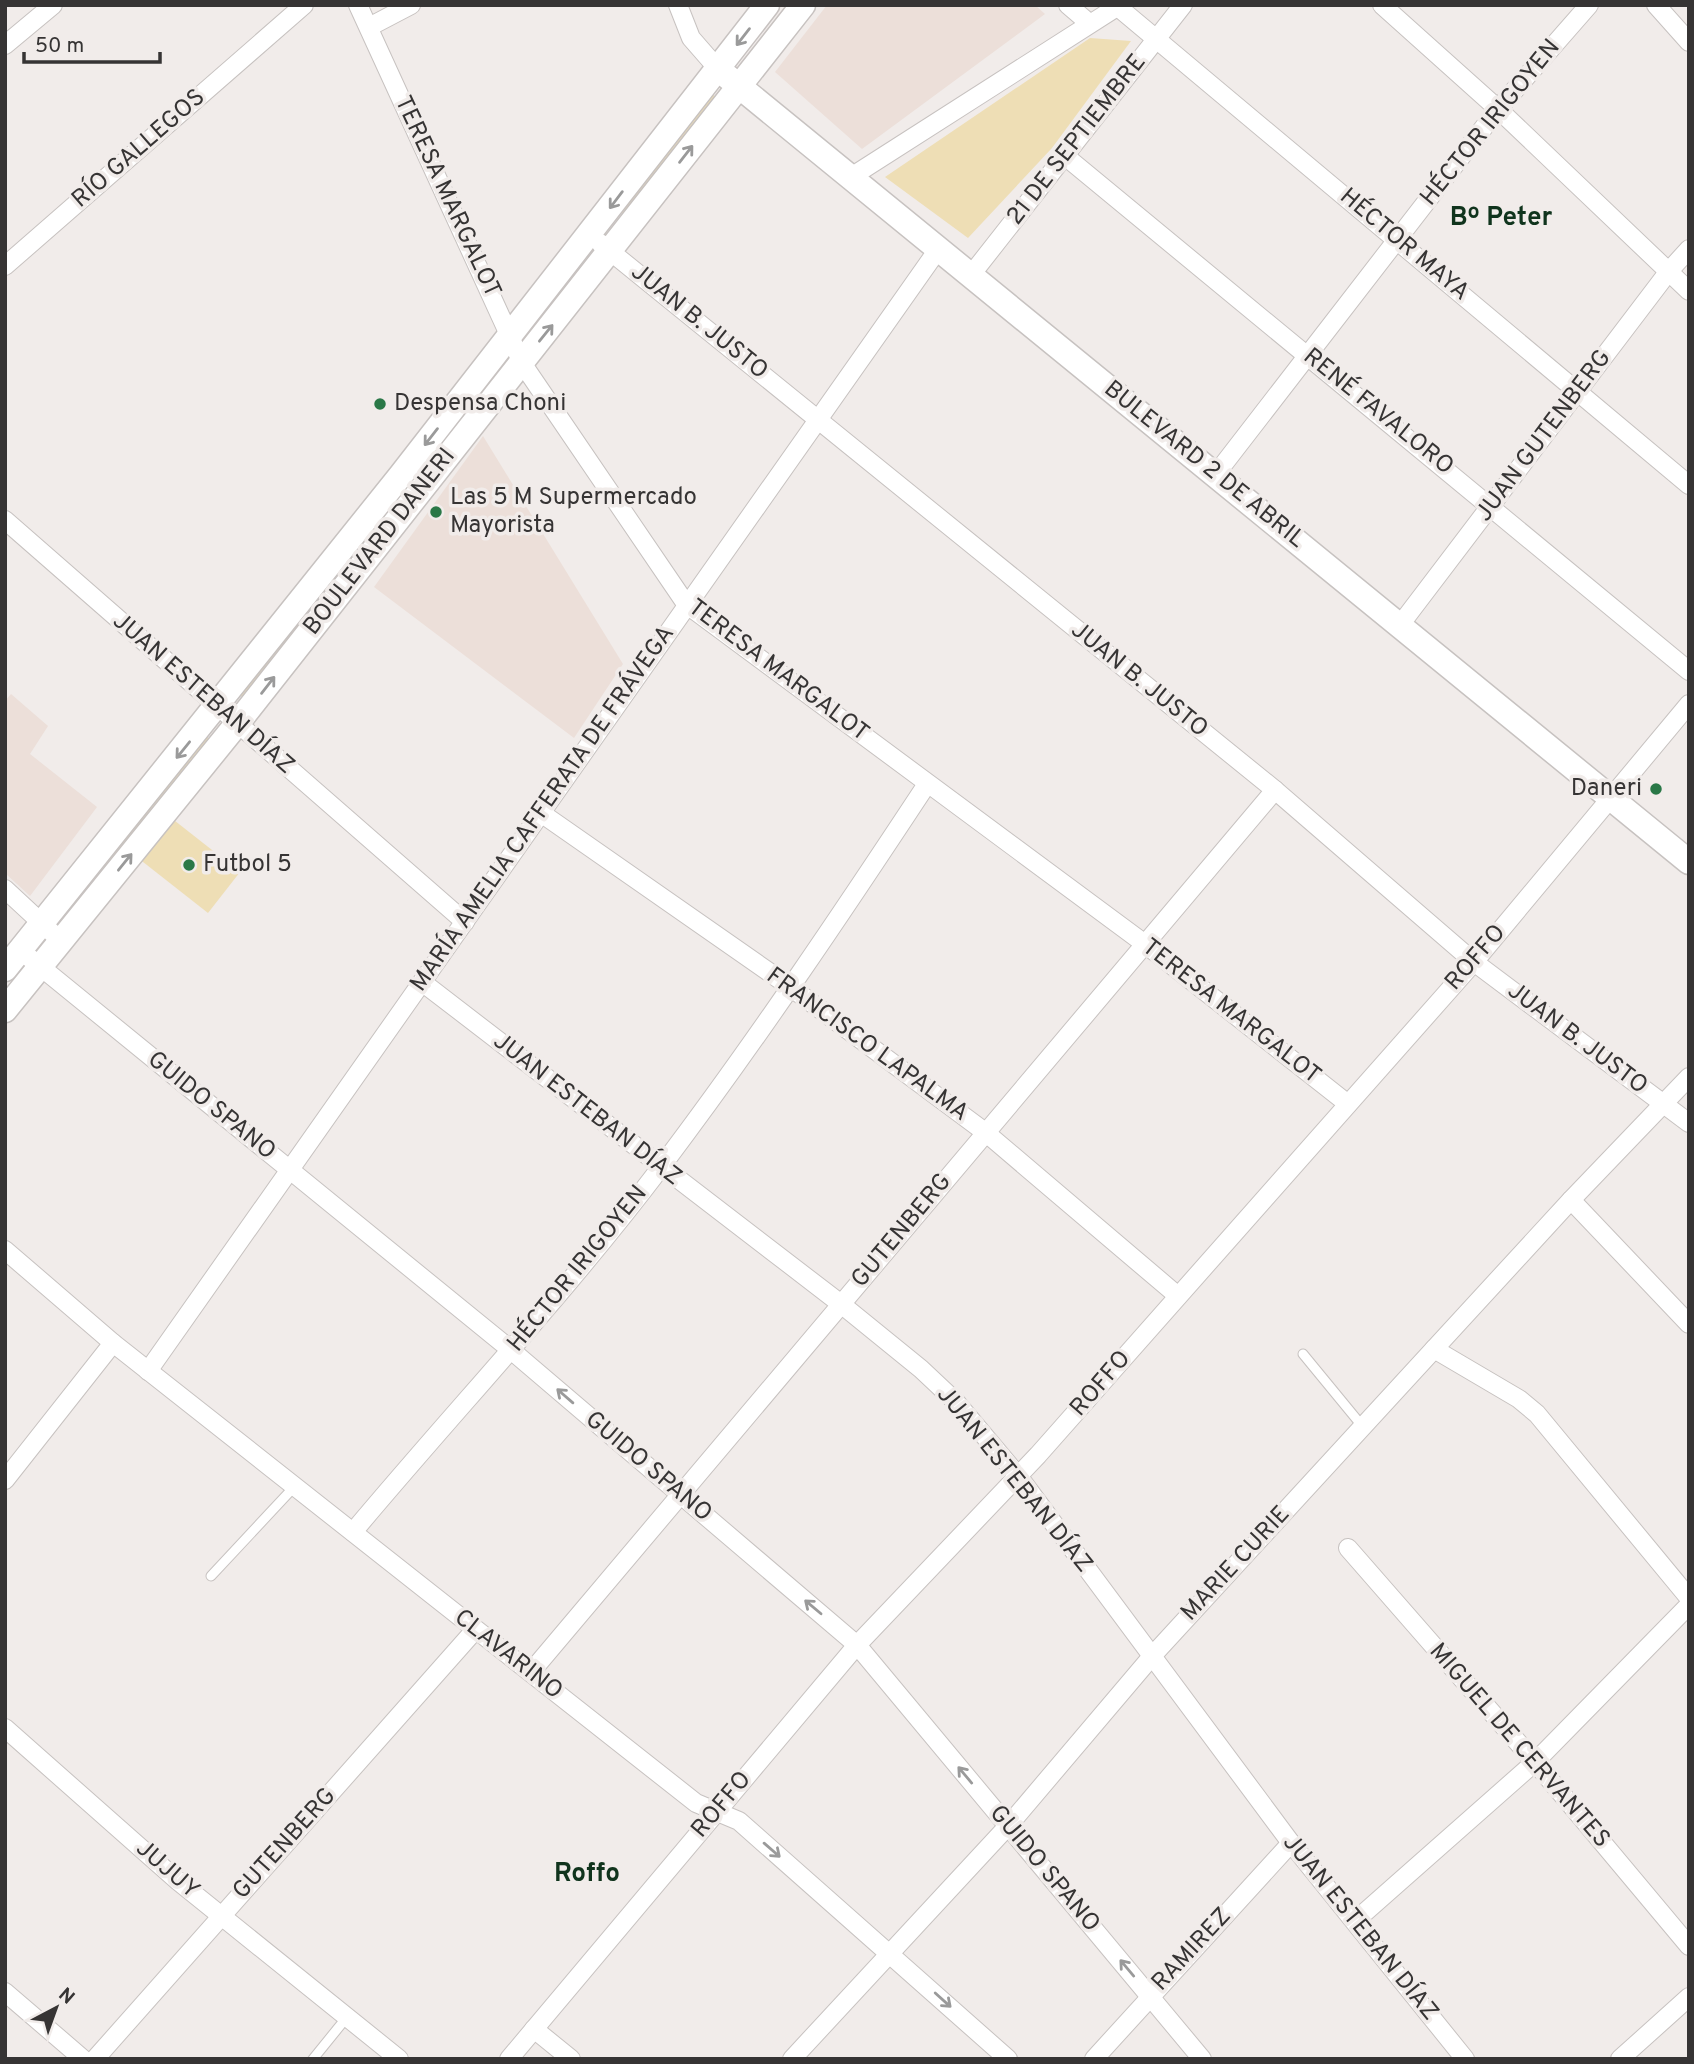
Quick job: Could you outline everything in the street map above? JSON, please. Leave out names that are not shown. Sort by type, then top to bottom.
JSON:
[{"type":"main road","name":"BOULEVARD DANERI","points":[[13,959],[401,475],[767,5]]},
{"type":"main road","name":"BOULEVARD DANERI","points":[[5,1010],[236,725],[803,5]]},
{"type":"main road","name":"BULEVARD 2 DE ABRIL","points":[[718,69],[1689,862]]},
{"type":"main road","points":[[401,475],[421,491]]},
{"type":"main road","points":[[86,868],[106,885]]},
{"type":"street","points":[[5,45],[53,5]]},
{"type":"street","name":"RÍO GALLEGOS","points":[[6,263],[304,5]]},
{"type":"street","name":"TERESA MARGALOT","points":[[358,5],[522,363],[686,604],[1145,944],[1348,1104]]},
{"type":"street","points":[[369,27],[411,5]]},
{"type":"street","points":[[678,5],[691,38],[718,69]]},
{"type":"street","points":[[1068,5],[1089,23]]},
{"type":"street","name":"21 DE SEPTIEMBRE","points":[[971,275],[1183,5]]},
{"type":"street","points":[[1382,5],[1498,108],[1689,291]]},
{"type":"street","name":"HÉCTOR IRIGOYEN","points":[[1216,474],[1498,108],[1589,5]]},
{"type":"street","points":[[1656,5],[1689,42]]},
{"type":"street","points":[[851,177],[1119,6]]},
{"type":"street","name":"HÉCTOR MAYA","points":[[1119,6],[1689,485]]},
{"type":"street","name":"RENÉ FAVALORO","points":[[1065,156],[1689,671]]},
{"type":"street","name":"JUAN B. JUSTO","points":[[590,235],[1275,790],[1474,962],[1689,1123]]},
{"type":"street","name":"MARÍA AMELIA CAFFERATA DE FRÁVEGA","points":[[148,1371],[939,248]]},
{"type":"street","name":"JUAN GUTENBERG","points":[[1400,625],[1669,271],[1689,249]]},
{"type":"street","name":"JUAN ESTEBAN DÍAZ","points":[[5,520],[236,725],[465,922]]},
{"type":"street","name":"ROFFO","points":[[509,2059],[857,1645],[1019,1477],[1474,962],[1689,704]]},
{"type":"street","name":"HÉCTOR IRIGOYEN","points":[[353,1532],[511,1350],[661,1168],[927,784]]},
{"type":"street","name":"GUTENBERG","points":[[530,1672],[1275,790]]},
{"type":"street","name":"FRANCISCO LAPALMA","points":[[541,813],[789,986],[985,1132],[1178,1296]]},
{"type":"street","points":[[5,889],[61,941]]},
{"type":"street","name":"GUIDO SPANO","points":[[13,959],[40,967],[511,1350],[857,1645],[1202,2059]]},
{"type":"street","name":"JUAN ESTEBAN DÍAZ","points":[[422,982],[841,1304],[955,1401],[1019,1477],[1291,1843],[1465,2059]]},
{"type":"street","name":"MARIE CURIE","points":[[792,2059],[1008,1826],[1153,1655],[1571,1200],[1689,1077]]},
{"type":"street","points":[[1571,1200],[1689,1324]]},
{"type":"street","name":"CLAVARINO","points":[[5,1250],[113,1343],[696,1803],[738,1821],[892,1953],[1008,2059]]},
{"type":"street","points":[[5,1480],[113,1343]]},
{"type":"street","points":[[1434,1349],[1519,1399],[1536,1414],[1689,1598]]},
{"type":"street","name":"MIGUEL DE CERVANTES","points":[[1348,1548],[1535,1762],[1689,1946]]},
{"type":"street","points":[[1354,1922],[1535,1762],[1689,1605]]},
{"type":"street","name":"GUTENBERG","points":[[95,2059],[475,1630]]},
{"type":"street","name":"JUJUY","points":[[5,1728],[221,1915],[399,2059]]},
{"type":"street","name":"RAMIREZ","points":[[1094,2059],[1291,1843]]},
{"type":"street","points":[[5,1992],[83,2059]]},
{"type":"street","points":[[1620,2059],[1689,1997]]},
{"type":"street","points":[[534,2029],[571,2059]]},
{"type":"lane","points":[[1303,1354],[1363,1427]]},
{"type":"lane","points":[[211,1576],[295,1486]]},
{"type":"lane","points":[[313,2059],[347,2017]]},
{"type":"shaded area","points":[[827,5],[1035,5],[1045,14],[862,149],[775,72]]},
{"type":"shaded area","points":[[1090,38],[1131,41],[1052,148],[968,238],[885,177]]},
{"type":"shaded area","points":[[712,93],[715,97],[624,215],[620,212]]},
{"type":"shaded area","points":[[483,436],[623,664],[574,738],[374,587]]},
{"type":"shaded area","points":[[383,512],[388,515],[244,698],[240,695]]},
{"type":"shaded area","points":[[11,694],[48,726],[30,754],[97,807],[30,896],[5,873],[5,701]]},
{"type":"shaded area","points":[[207,737],[211,740],[106,869],[102,866]]},
{"type":"shaded area","name":"Futbol 5","points":[[170,817],[240,872],[208,913],[138,858]]},
{"type":"place","name":"Despensa Choni","points":[[380,404]]},
{"type":"place","name":"Las 5 M Supermercado Mayorista","points":[[436,512]]},
{"type":"place","name":"Daneri","points":[[1656,789]]},
{"type":"place","name":"Futbol 5","points":[[189,865]]},
{"type":"district","name":"Bº Peter","points":[[1501,218]]},
{"type":"district","name":"Roffo","points":[[587,1874]]}]
